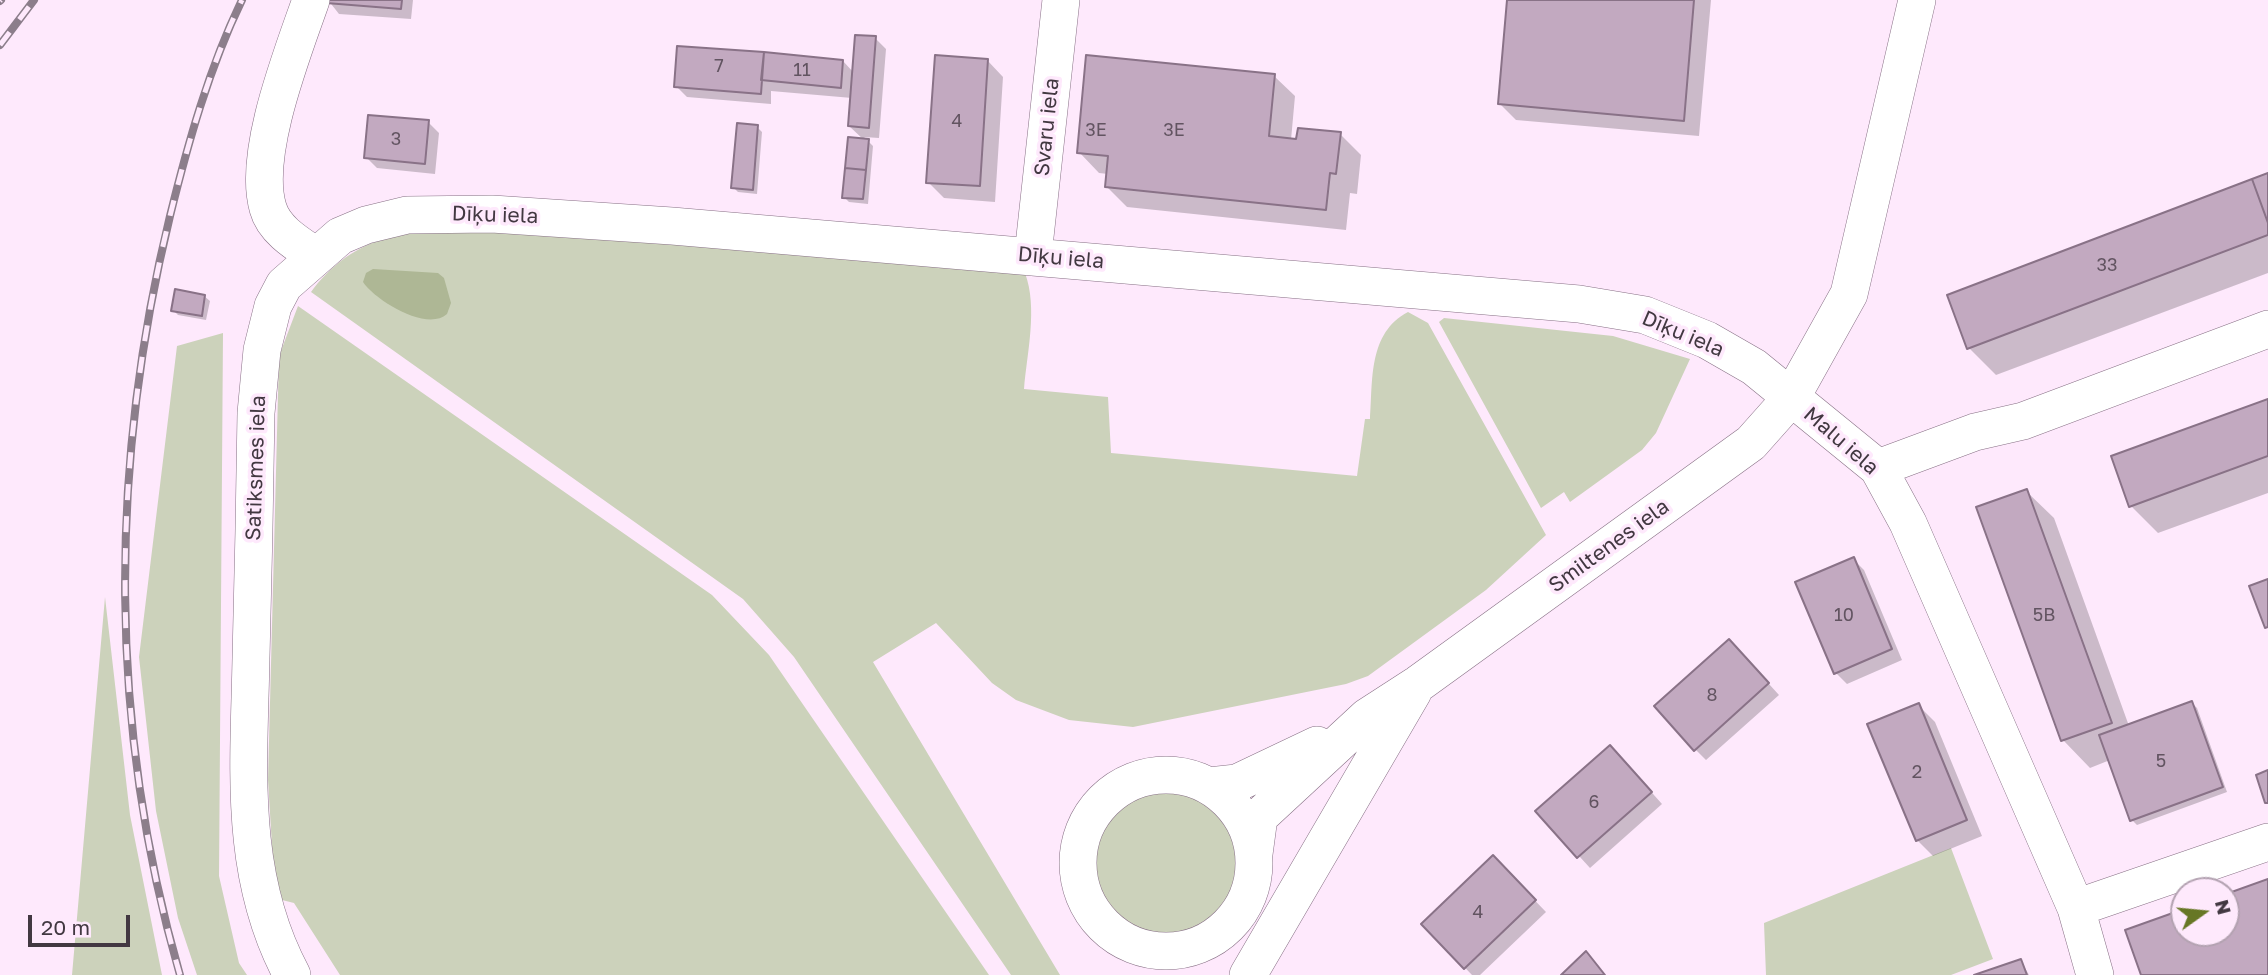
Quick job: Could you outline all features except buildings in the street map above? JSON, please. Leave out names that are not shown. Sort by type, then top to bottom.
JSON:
[{"type":"street","points":[[311,0],[276,107],[266,171],[268,208],[288,237],[316,256]]},
{"type":"street","name":"Svaru iela","points":[[1034,255],[1061,0]]},
{"type":"street","name":"Malu iela","points":[[1917,0],[1849,294],[1791,398],[1878,468],[1908,523],[2076,908],[2095,975]]},
{"type":"street","name":"Dīķu iela","points":[[316,256],[340,236],[366,225],[407,215],[448,213],[672,226],[1034,255],[1579,304],[1644,315],[1718,347],[1754,367],[1791,398]]},
{"type":"street","name":"Satiksmes iela","points":[[292,975],[281,954],[264,907],[249,829],[257,413],[262,350],[273,306],[284,285],[316,256]]},
{"type":"street","points":[[1878,468],[1975,432],[2023,421],[2268,329]]},
{"type":"street","name":"Smiltenes iela","points":[[1209,786],[1237,783],[1275,768],[1367,717],[1418,684],[1751,443],[1791,398]]},
{"type":"street","name":"Smiltenes iela","points":[[1248,975],[1418,684]]},
{"type":"street","name":"Smiltenes iela","points":[[1125,942],[1150,951],[1177,952],[1195,960],[1237,917],[1248,898],[1254,876],[1259,817],[1367,717]]},
{"type":"street","name":"Smiltenes iela","points":[[1144,975],[1137,956],[1125,942],[1105,928],[1090,909],[1080,887],[1077,863],[1080,840],[1089,819],[1103,801],[1121,787],[1142,778],[1164,775],[1187,777],[1209,786],[1226,798],[1240,814],[1254,854]]},
{"type":"street","points":[[2076,908],[2268,842]]},
{"type":"shaded area","points":[[460,227],[1025,273],[1031,316],[1024,389],[1108,397],[1111,453],[1357,476],[1365,419],[1370,419],[1373,374],[1379,345],[1395,321],[1408,312],[1428,323],[1546,535],[1486,590],[1368,676],[1346,684],[1133,727],[1069,720],[1016,700],[992,683],[936,623],[873,662],[1060,975],[1011,975],[794,657],[743,599],[311,292],[342,260],[377,241],[416,231]]},
{"type":"shaded area","points":[[373,269],[438,273],[444,278],[451,303],[447,314],[438,319],[427,319],[415,317],[390,305],[363,282],[366,273]]},
{"type":"shaded area","points":[[298,306],[712,595],[769,655],[989,975],[340,975],[294,903],[282,900],[273,863],[268,780],[279,356]]},
{"type":"shaded area","points":[[1444,318],[1613,336],[1690,359],[1656,433],[1642,450],[1570,502],[1564,492],[1541,508],[1439,322]]},
{"type":"shaded area","points":[[223,333],[219,876],[239,963],[247,975],[197,975],[178,918],[156,811],[139,657],[177,346]]},
{"type":"shaded area","points":[[105,597],[130,815],[162,975],[72,975]]},
{"type":"shaded area","points":[[1167,788],[1196,794],[1220,810],[1236,834],[1242,863],[1236,892],[1220,916],[1196,932],[1167,938],[1138,932],[1114,916],[1098,892],[1092,863],[1098,834],[1114,810],[1138,794]]},
{"type":"shaded area","points":[[1951,848],[1993,959],[1951,975],[1766,975],[1764,923]]},
{"type":"railway","points":[[0,45],[34,0]]},
{"type":"railway","points":[[180,975],[156,881],[139,787],[129,691],[125,596],[127,500],[136,405],[150,310],[170,216],[200,106],[219,52],[242,0]]}]
